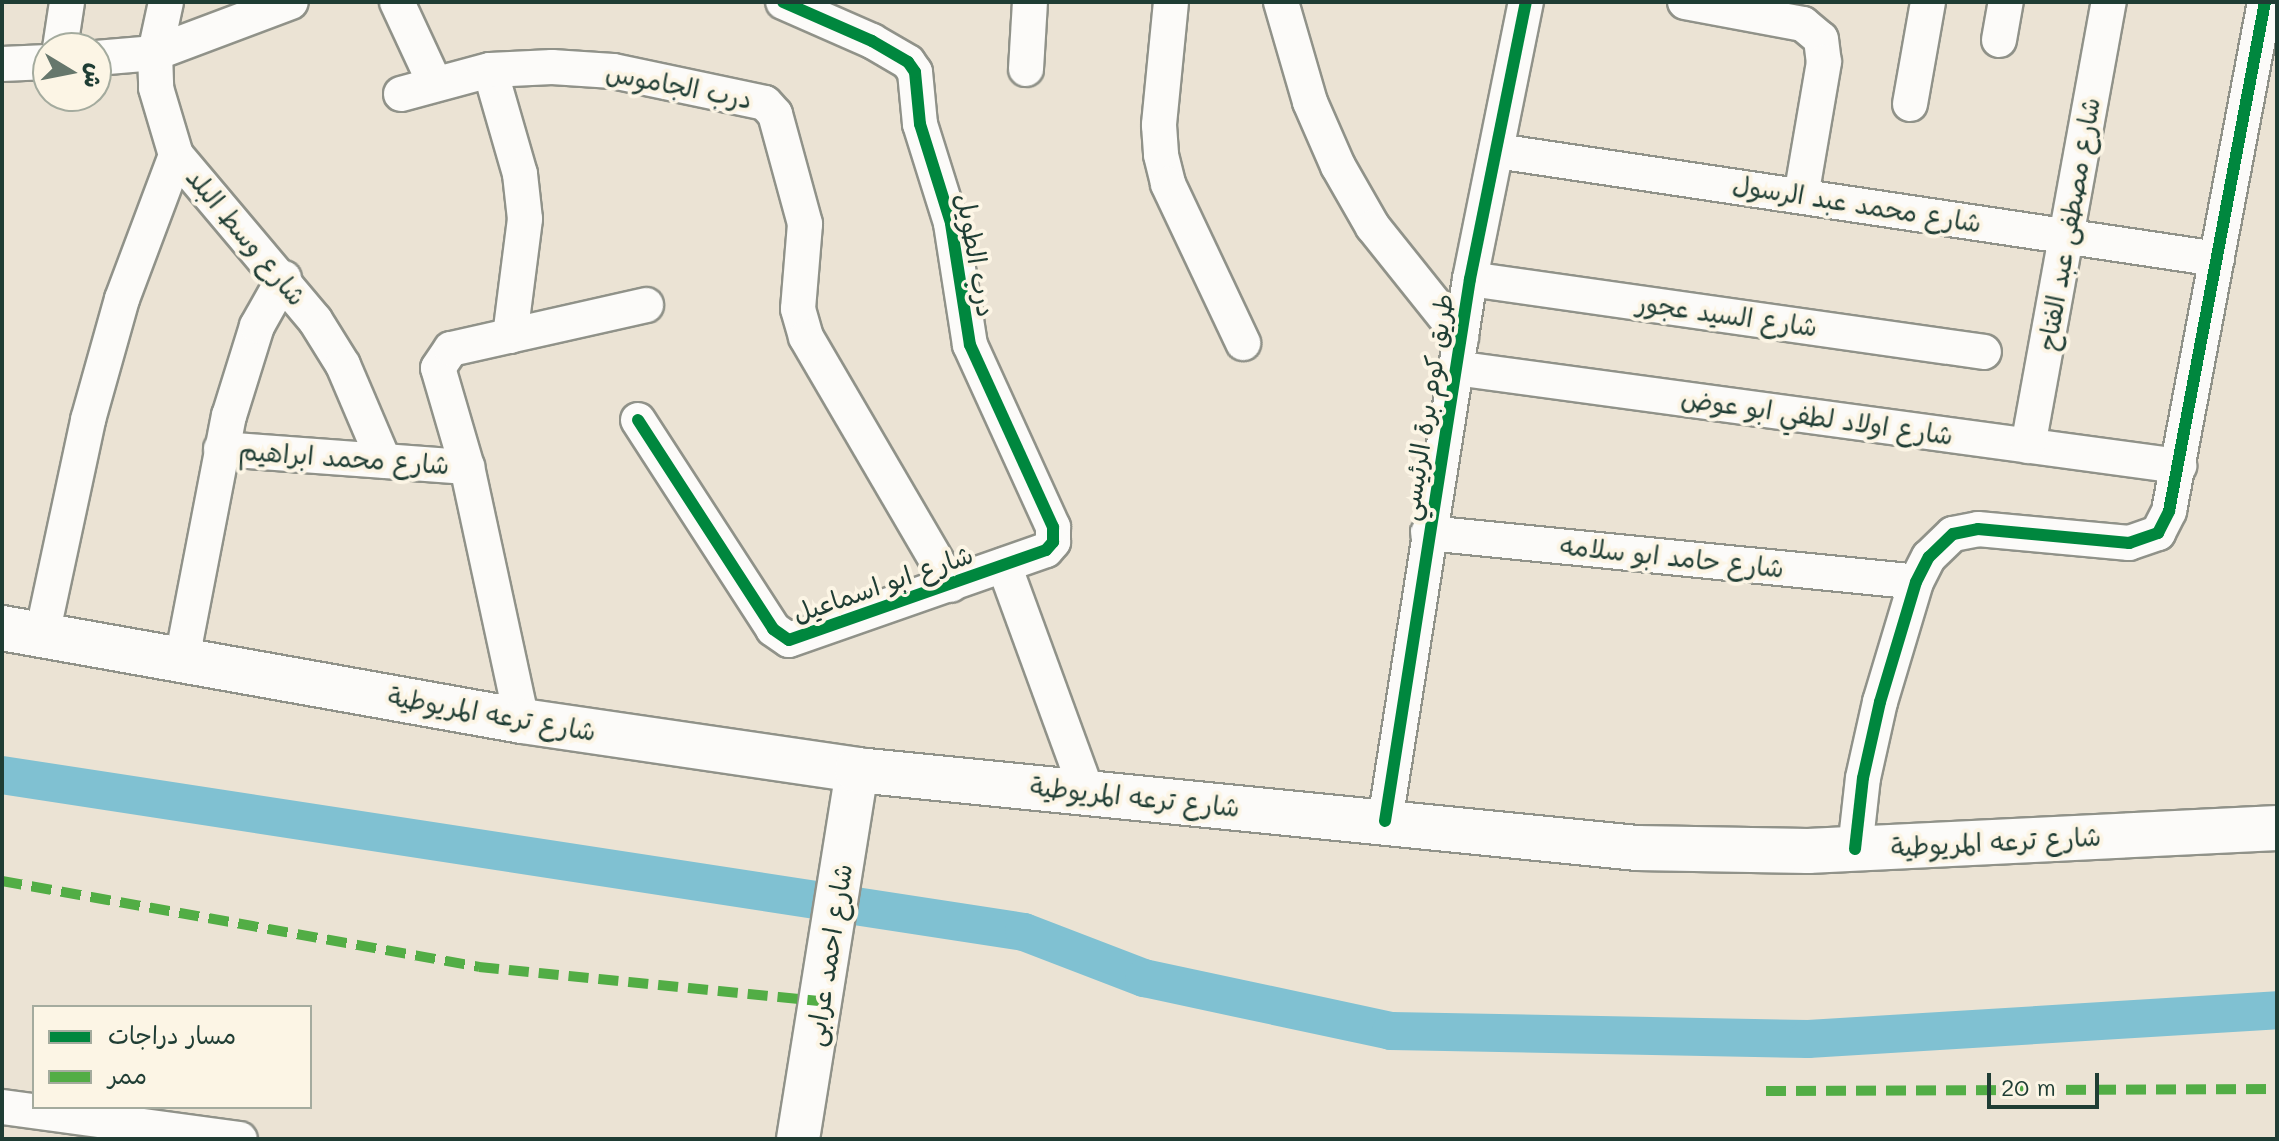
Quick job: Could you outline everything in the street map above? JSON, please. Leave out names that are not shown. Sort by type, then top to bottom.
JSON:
[{"type":"main road","name":"شارع ترعه المريوطية","points":[[22,632],[522,721],[857,770],[1711,852],[1855,849],[2277,828]]},
{"type":"street","points":[[62,32],[67,2]]},
{"type":"street","name":"شارع وسط البلد","points":[[166,2],[155,53],[162,123],[176,155],[284,278],[343,365],[384,461]]},
{"type":"street","points":[[397,2],[435,84]]},
{"type":"street","name":"درب الطويل","points":[[783,2],[872,41],[915,72],[920,124],[951,223],[970,345],[1055,533]]},
{"type":"street","points":[[1026,69],[1030,2]]},
{"type":"street","points":[[1171,2],[1159,125],[1161,155],[1168,184],[1243,343]]},
{"type":"street","points":[[1281,2],[1310,102],[1338,166],[1381,239],[1458,353]]},
{"type":"street","name":"طريق كوم برة الرئيسي","points":[[1385,821],[1470,279],[1526,2]]},
{"type":"street","points":[[1685,2],[1803,24],[1821,39],[1824,62],[1801,196]]},
{"type":"street","points":[[1910,104],[1928,2]]},
{"type":"street","points":[[1999,40],[2006,2]]},
{"type":"street","name":"شارع مصطفى عبد الفتاح","points":[[2028,446],[2109,2]]},
{"type":"street","points":[[1855,849],[1863,778],[1880,702],[1916,582],[1929,557],[1953,534],[1978,529],[2129,543],[2158,533],[2169,511],[2265,2]]},
{"type":"street","points":[[112,57],[155,53],[286,3]]},
{"type":"street","points":[[2,64],[32,63]]},
{"type":"street","points":[[490,70],[520,174],[525,219],[510,336]]},
{"type":"street","name":"درب الجاموس","points":[[401,94],[490,70],[613,71],[765,103],[775,114],[805,224],[798,309],[806,337],[951,585]]},
{"type":"street","name":"شارع محمد عبد الرسول","points":[[1497,151],[2217,259]]},
{"type":"street","points":[[22,632],[122,299],[176,155]]},
{"type":"street","points":[[182,659],[221,449],[257,326],[284,278]]},
{"type":"street","name":"شارع السيد عجور","points":[[1470,279],[1984,352]]},
{"type":"street","points":[[522,721],[467,467],[438,368],[451,349],[646,305]]},
{"type":"street","name":"شارع اولاد لطفي ابو عوض","points":[[1458,353],[2028,446],[2179,466]]},
{"type":"street","name":"شارع ابو اسماعيل","points":[[638,420],[779,637],[799,640],[1046,550],[1055,533]]},
{"type":"street","name":"شارع محمد ابراهيم","points":[[221,449],[467,467]]},
{"type":"street","name":"شارع حامد ابو سلامه","points":[[1428,533],[1916,582]]},
{"type":"street","points":[[1004,565],[1087,792]]},
{"type":"street","name":"شارع احمد عرابى","points":[[798,1139],[809,1088],[857,770]]},
{"type":"street","points":[[2,1107],[240,1139]]},
{"type":"waterway","points":[[2,775],[1024,932],[1144,978],[1391,1031],[1808,1039],[2277,1010]]},
{"type":"marked path","points":[[2,881],[479,967],[821,1001]]},
{"type":"marked path","points":[[1766,1091],[2277,1089]]},
{"type":"cycle path","points":[[638,420],[773,629],[789,640],[1046,550],[1053,542],[1053,527],[970,345],[951,223],[920,124],[915,72],[908,62],[872,41],[783,2]]},
{"type":"cycle path","points":[[1385,821],[1470,279],[1526,2]]},
{"type":"cycle path","points":[[1855,849],[1863,778],[1880,702],[1916,582],[1929,557],[1953,534],[1978,529],[2129,543],[2158,533],[2169,511],[2265,2]]}]
